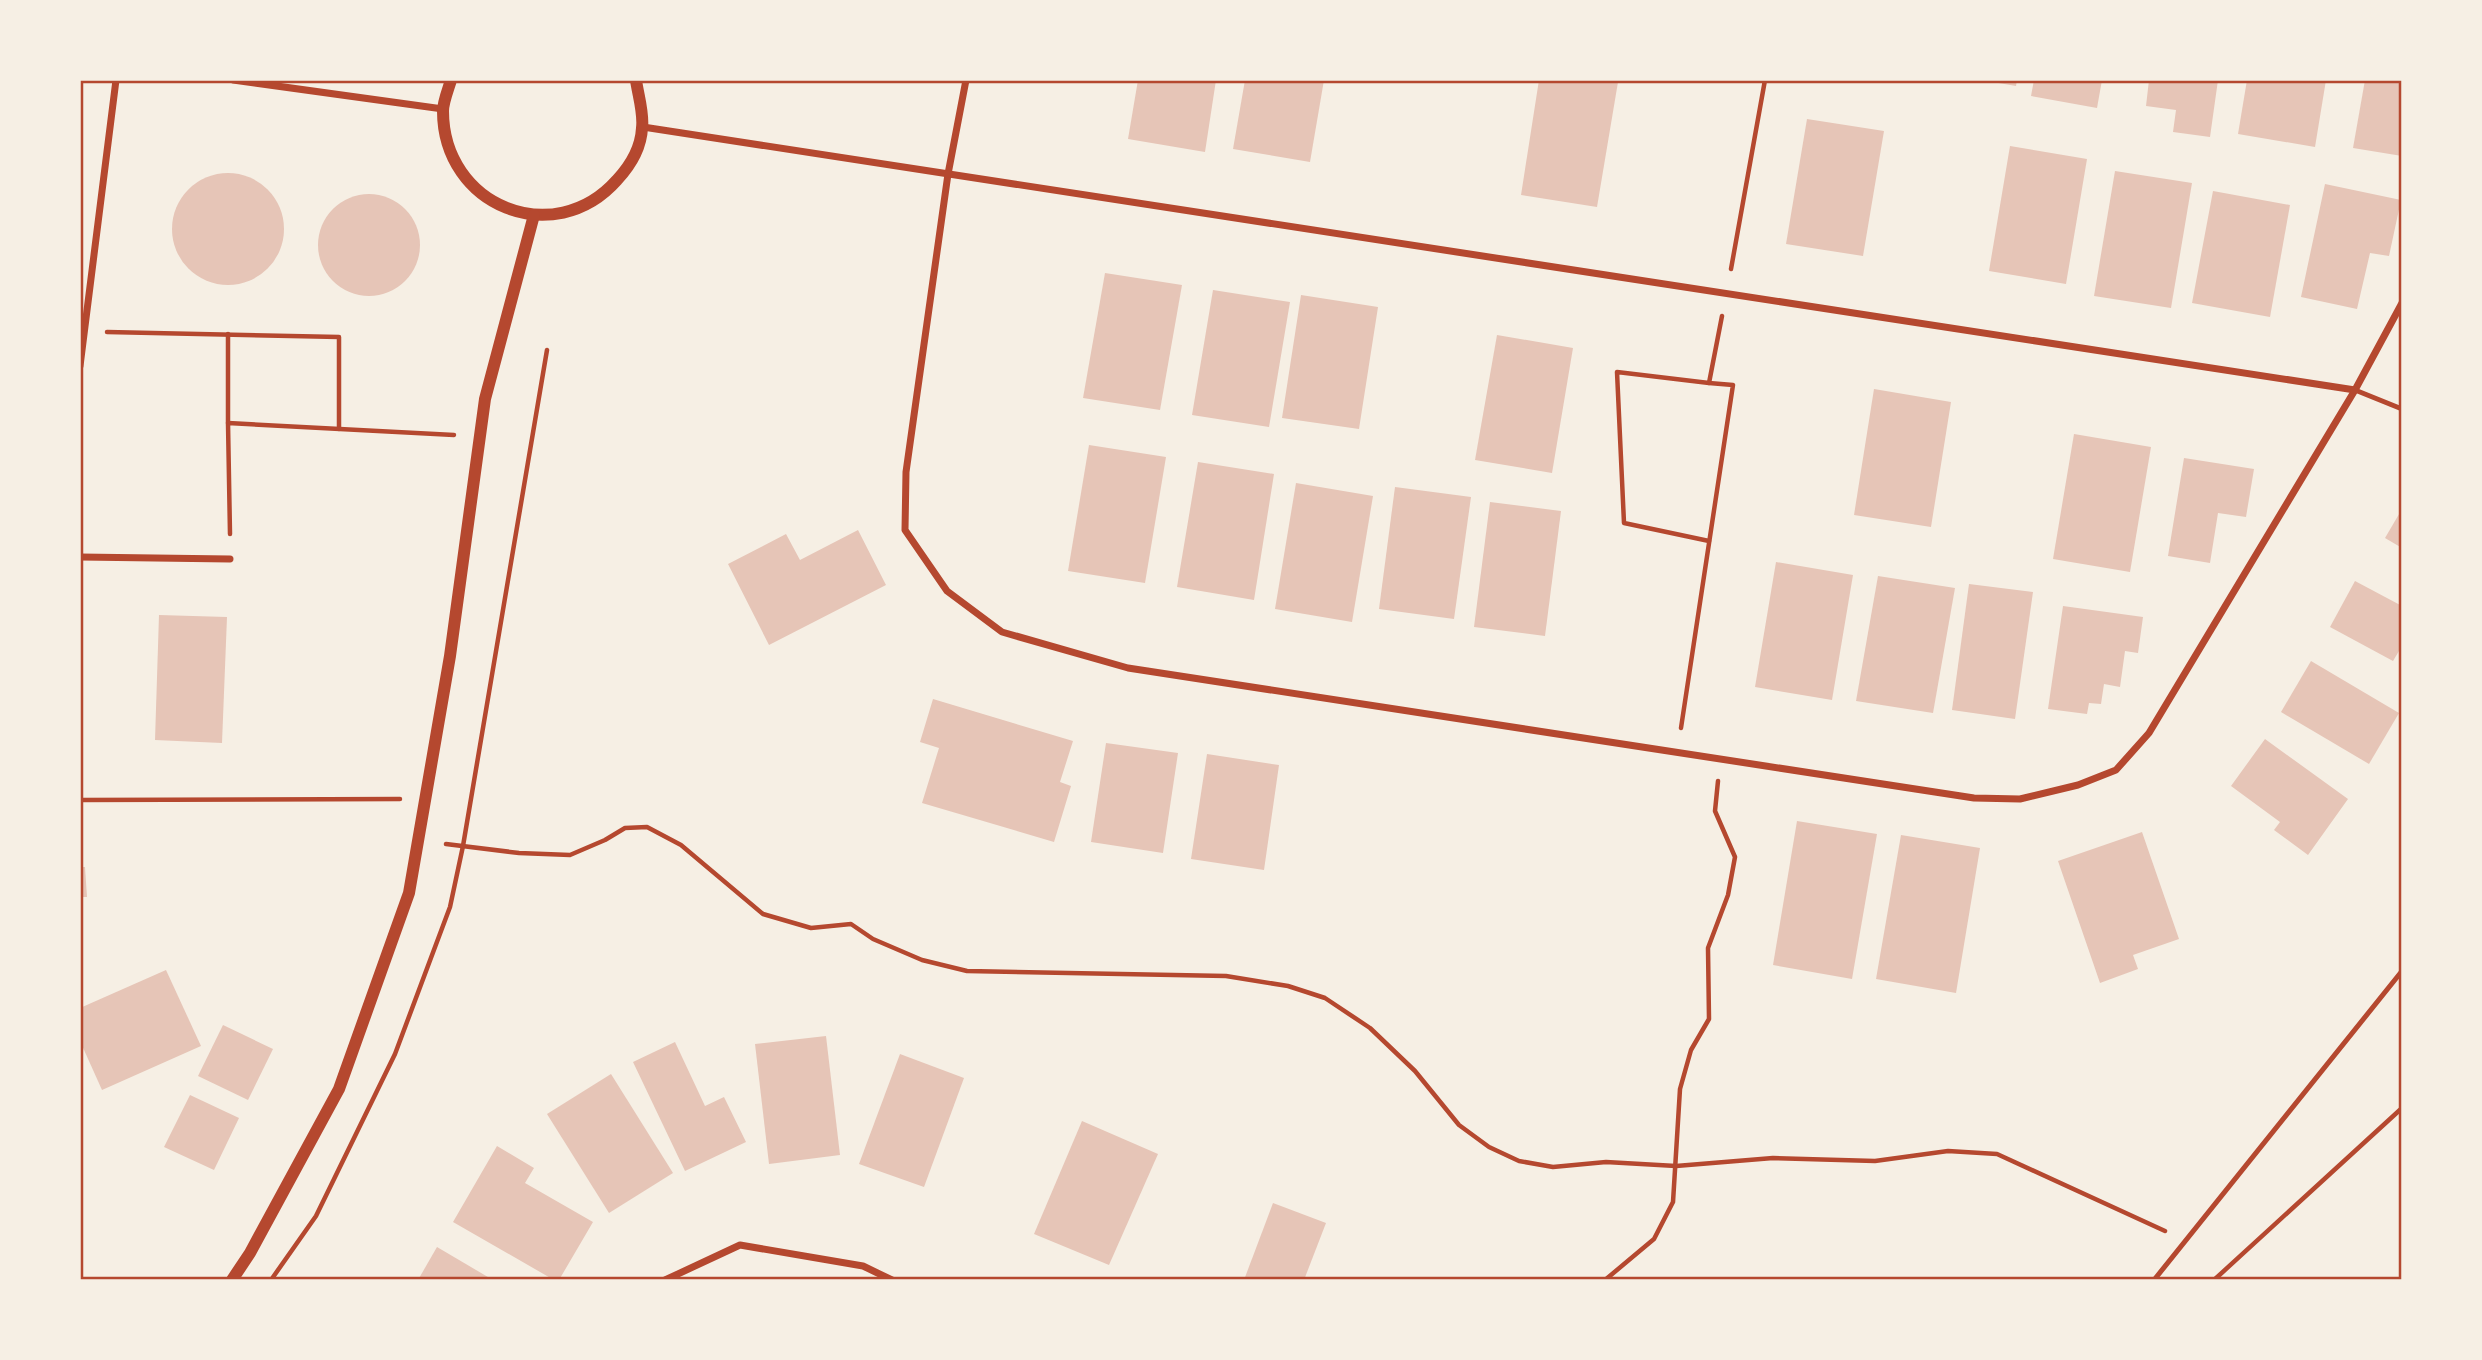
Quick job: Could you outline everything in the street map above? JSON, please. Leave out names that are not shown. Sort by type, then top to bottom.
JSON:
[{"type":"street","points":[[80,366],[116,80]]},
{"type":"street","points":[[233,80],[443,109]]},
{"type":"street","points":[[451,80],[443,109],[448,147],[466,180],[487,200],[506,209],[534,215],[569,213],[604,195],[629,167],[639,146],[643,127],[636,80]]},
{"type":"street","points":[[967,80],[948,174],[906,472],[905,530],[947,590],[1002,632],[1128,668],[1719,760],[1974,798],[2020,799],[2078,785],[2116,770],[2149,733],[2355,390],[2402,303]]},
{"type":"street","points":[[643,127],[2355,390]]},
{"type":"street","points":[[232,1279],[250,1253],[339,1089],[410,892],[450,656],[485,399],[534,215]]},
{"type":"street","points":[[80,557],[230,559]]},
{"type":"street","points":[[665,1279],[740,1245],[863,1266],[892,1279]]},
{"type":"lane","points":[[2355,390],[2402,409]]},
{"type":"lane","points":[[2154,1279],[2402,971]]},
{"type":"path","points":[[1709,383],[1765,80]]},
{"type":"path","points":[[85,331],[339,337],[339,429]]},
{"type":"path","points":[[228,334],[230,559]]},
{"type":"path","points":[[1678,753],[1732,385],[1617,372],[1624,523],[1709,541]]},
{"type":"path","points":[[228,423],[480,436]]},
{"type":"path","points":[[1605,1279],[1654,1239],[1674,1202],[1680,1088],[1691,1050],[1709,1019],[1708,948],[1728,895],[1735,857],[1715,811],[1719,760]]},
{"type":"path","points":[[80,800],[426,800]]},
{"type":"path","points":[[418,841],[519,853],[570,855],[625,828],[647,827],[681,845],[763,914],[811,928],[852,923],[873,939],[922,960],[967,971],[1079,971],[1226,976],[1289,986],[1325,998],[1370,1028],[1415,1071],[1459,1125],[1489,1147],[1519,1161],[1553,1167],[1606,1162],[1676,1166],[1773,1158],[1875,1161],[1948,1151],[1997,1154],[2185,1240]]},
{"type":"path","points":[[2214,1279],[2402,1108]]},
{"type":"building","points":[[1138,80],[1216,80],[1205,152],[1128,139]]},
{"type":"building","points":[[1245,80],[1324,80],[1310,162],[1233,149]]},
{"type":"building","points":[[1539,80],[1618,82],[1597,207],[1521,195]]},
{"type":"building","points":[[1981,80],[2017,80],[2016,86]]},
{"type":"building","points":[[2034,80],[2102,80],[2097,108],[2031,96]]},
{"type":"building","points":[[2149,80],[2218,80],[2210,137],[2173,132],[2176,110],[2146,106]]},
{"type":"building","points":[[2247,80],[2326,80],[2315,147],[2238,134]]},
{"type":"building","points":[[2365,80],[2402,80],[2402,156],[2353,148]]},
{"type":"building","points":[[1807,119],[1884,131],[1863,256],[1786,244]]},
{"type":"building","points":[[2010,146],[2087,159],[2066,284],[1989,271]]},
{"type":"building","points":[[2115,171],[2192,183],[2171,308],[2094,296]]},
{"type":"building","points":[[228,173],[249,177],[268,189],[280,208],[284,229],[280,250],[268,269],[249,281],[228,285],[207,281],[188,269],[176,250],[172,229],[176,208],[188,189],[207,177]]},
{"type":"building","points":[[2325,184],[2401,200],[2389,256],[2370,253],[2357,309],[2301,297]]},
{"type":"building","points":[[2213,191],[2290,205],[2270,317],[2192,303]]},
{"type":"building","points":[[369,194],[388,198],[405,209],[416,226],[420,245],[416,264],[405,281],[388,292],[369,296],[350,292],[333,281],[322,264],[318,245],[322,226],[333,209],[350,198]]},
{"type":"building","points":[[1105,273],[1182,285],[1160,410],[1083,398]]},
{"type":"building","points":[[1213,290],[1290,302],[1269,427],[1192,415]]},
{"type":"building","points":[[1301,295],[1378,307],[1359,429],[1282,418]]},
{"type":"building","points":[[1497,335],[1573,348],[1552,473],[1475,460]]},
{"type":"building","points":[[1874,389],[1951,402],[1931,527],[1854,515]]},
{"type":"building","points":[[2074,434],[2151,447],[2130,572],[2053,559]]},
{"type":"building","points":[[1089,445],[1166,457],[1145,583],[1068,571]]},
{"type":"building","points":[[2184,458],[2254,469],[2246,517],[2218,513],[2210,563],[2168,556]]},
{"type":"building","points":[[1198,462],[1274,474],[1254,600],[1177,587]]},
{"type":"building","points":[[1296,483],[1373,496],[1352,622],[1275,609]]},
{"type":"building","points":[[1395,487],[1471,497],[1454,619],[1379,609]]},
{"type":"building","points":[[1490,502],[1561,511],[1545,636],[1474,627]]},
{"type":"building","points":[[2402,509],[2402,548],[2385,538]]},
{"type":"building","points":[[858,530],[886,585],[769,645],[728,564],[786,534],[800,560]]},
{"type":"building","points":[[1776,562],[1853,575],[1832,700],[1755,687]]},
{"type":"building","points":[[1878,576],[1955,588],[1933,713],[1856,701]]},
{"type":"building","points":[[2355,581],[2402,606],[2402,646],[2393,661],[2330,627]]},
{"type":"building","points":[[1969,584],[2033,592],[2015,719],[1952,710]]},
{"type":"building","points":[[2063,606],[2143,617],[2138,653],[2125,651],[2120,687],[2104,684],[2101,704],[2089,703],[2087,714],[2048,709]]},
{"type":"building","points":[[159,615],[227,617],[222,743],[155,740]]},
{"type":"building","points":[[2311,661],[2399,713],[2369,764],[2281,712]]},
{"type":"building","points":[[933,699],[1073,741],[1060,782],[1071,786],[1054,842],[922,803],[939,748],[920,742]]},
{"type":"building","points":[[2265,739],[2348,799],[2308,855],[2274,830],[2280,822],[2231,786]]},
{"type":"building","points":[[1106,743],[1178,753],[1163,853],[1091,842]]},
{"type":"building","points":[[1207,754],[1279,765],[1264,870],[1191,859]]},
{"type":"building","points":[[1797,821],[1877,834],[1852,979],[1773,965]]},
{"type":"building","points":[[2142,832],[2179,939],[2133,955],[2138,969],[2100,983],[2058,861]]},
{"type":"building","points":[[1901,835],[1980,848],[1956,993],[1876,979]]},
{"type":"building","points":[[80,867],[85,867],[87,897],[80,897]]},
{"type":"building","points":[[166,970],[201,1046],[102,1090],[80,1041],[80,1008]]},
{"type":"building","points":[[223,1025],[273,1049],[248,1100],[198,1076]]},
{"type":"building","points":[[826,1036],[840,1155],[769,1164],[755,1044]]},
{"type":"building","points":[[675,1042],[705,1106],[724,1097],[746,1142],[685,1171],[633,1062]]},
{"type":"building","points":[[900,1054],[964,1078],[924,1187],[859,1164]]},
{"type":"building","points":[[611,1074],[673,1173],[609,1213],[547,1114]]},
{"type":"building","points":[[190,1095],[239,1118],[214,1170],[164,1147]]},
{"type":"building","points":[[1082,1121],[1158,1154],[1109,1265],[1034,1234]]},
{"type":"building","points":[[497,1146],[534,1168],[525,1183],[593,1222],[559,1280],[554,1280],[453,1222]]},
{"type":"building","points":[[1273,1203],[1326,1223],[1304,1280],[1244,1280]]},
{"type":"building","points":[[437,1247],[493,1280],[418,1280]]}]
